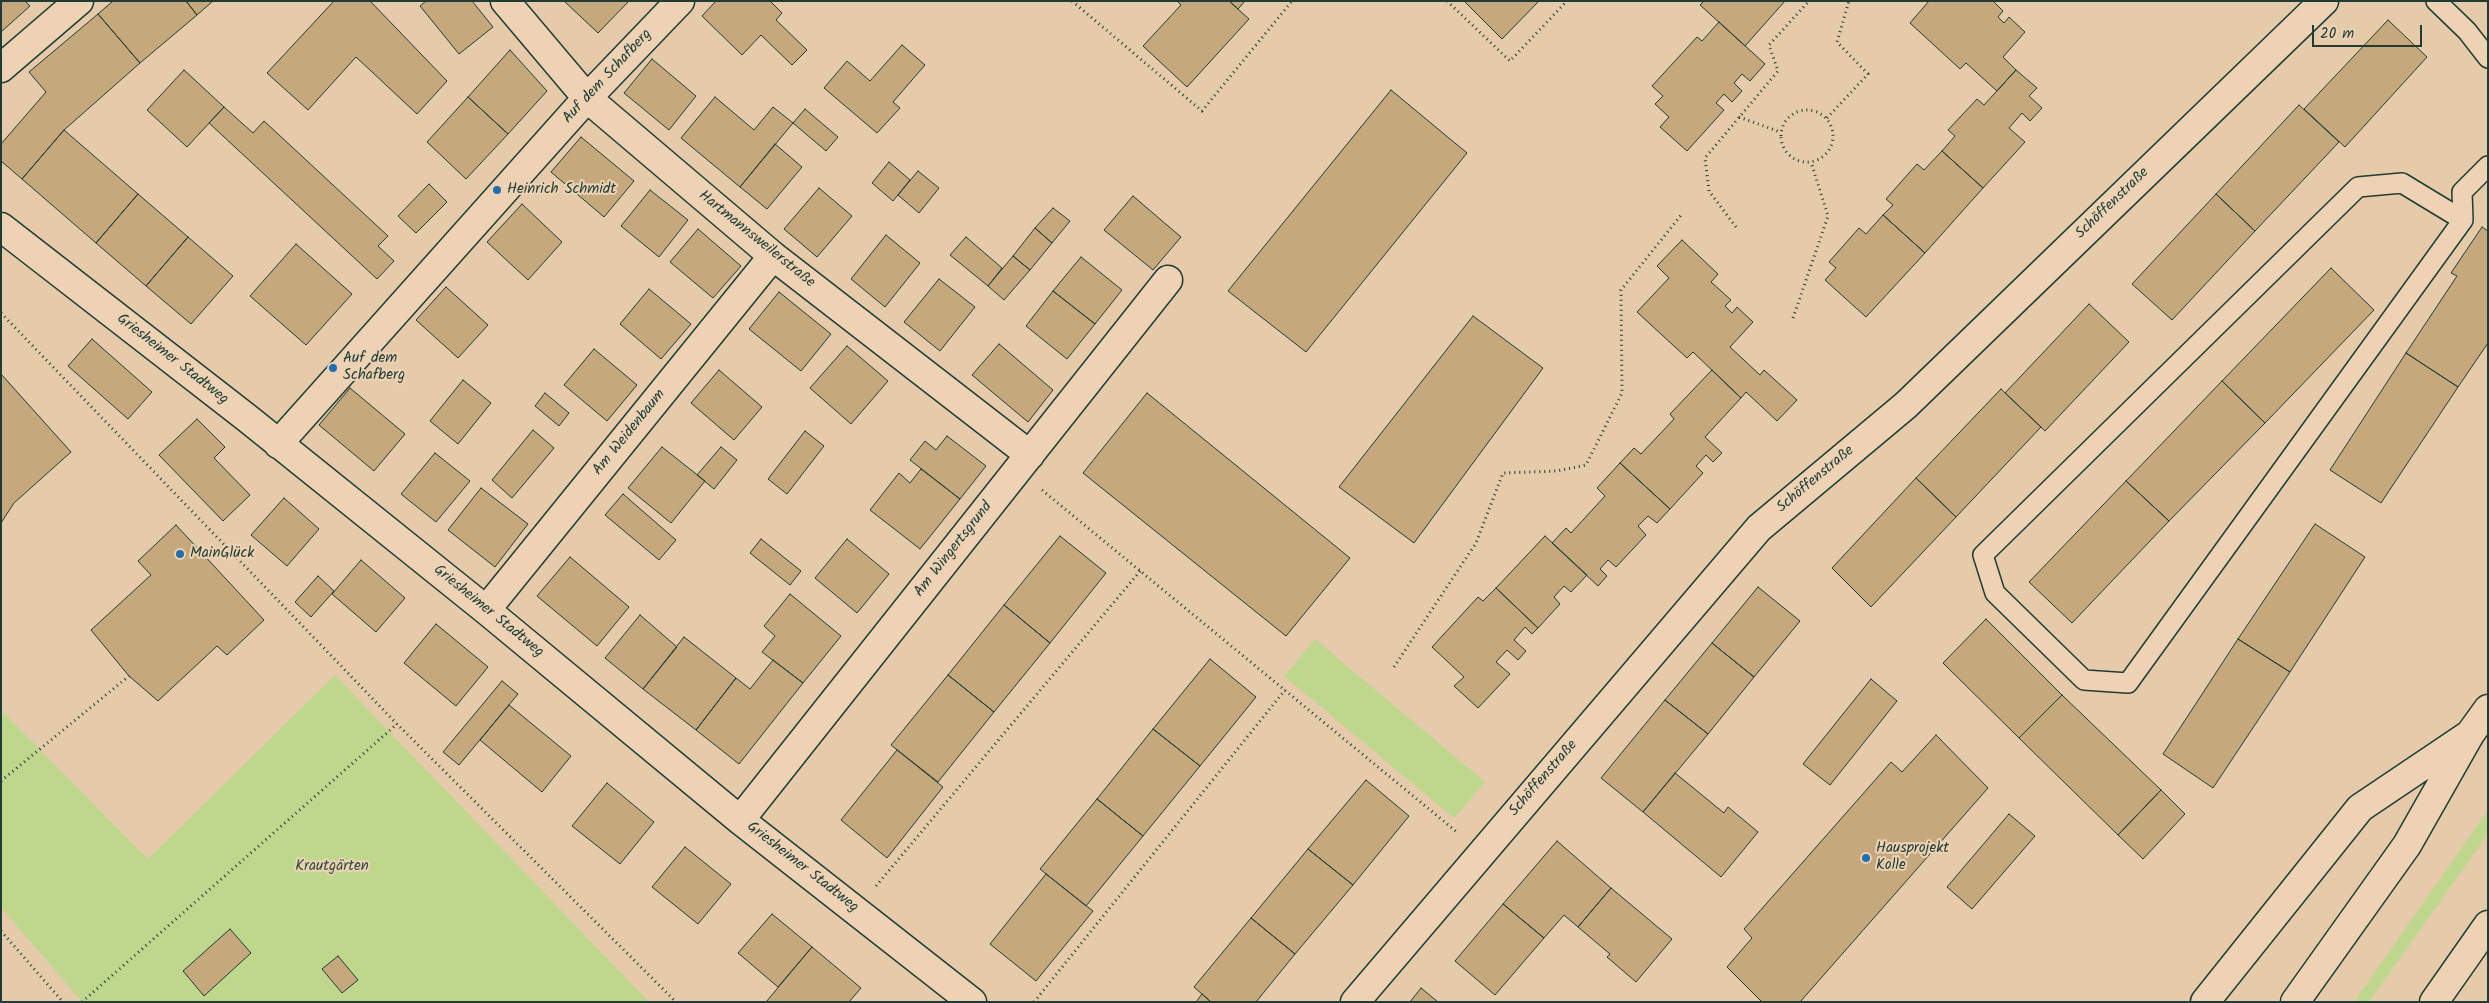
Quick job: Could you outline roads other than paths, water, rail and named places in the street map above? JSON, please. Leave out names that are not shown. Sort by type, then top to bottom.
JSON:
[{"type":"main road","points":[[1,68],[79,1]]},
{"type":"main road","name":"Hartmannsweilerstraße","points":[[506,1],[587,98],[773,256],[1024,462]]},
{"type":"main road","name":"Auf dem Schafberg","points":[[278,444],[587,98],[680,1]]},
{"type":"main road","name":"Schöffenstraße","points":[[1355,1002],[1759,528],[1906,405],[2324,1]]},
{"type":"main road","name":"Griesheimer Stadtweg","points":[[1,227],[486,610],[740,820],[972,1002]]},
{"type":"main road","name":"Am Weidenbaum","points":[[486,610],[773,256]]},
{"type":"main road","name":"Am Wingertsgrund","points":[[740,820],[1168,280]]},
{"type":"main road","points":[[2295,1002],[2408,845],[2470,734],[2488,709]]},
{"type":"main road","points":[[2205,1002],[2360,808],[2470,734]]},
{"type":"main road","points":[[2434,1002],[2488,925]]},
{"type":"lane","points":[[2436,1],[2467,31],[2488,58]]},
{"type":"lane","points":[[2464,220],[2402,183],[2358,187],[1983,555],[1996,593],[2084,680],[2128,683],[2464,220],[2462,192],[2488,166]]},
{"type":"place","name":"Heinrich Schmidt","points":[[497,190]]},
{"type":"place","name":"Auf dem Schafberg","points":[[333,368]]},
{"type":"place","name":"MainGlück","points":[[180,554]]},
{"type":"place","name":"Hausprojekt Kolle","points":[[1866,858]]},
{"type":"park label","name":"Krautgärten","points":[[332,867]]}]
